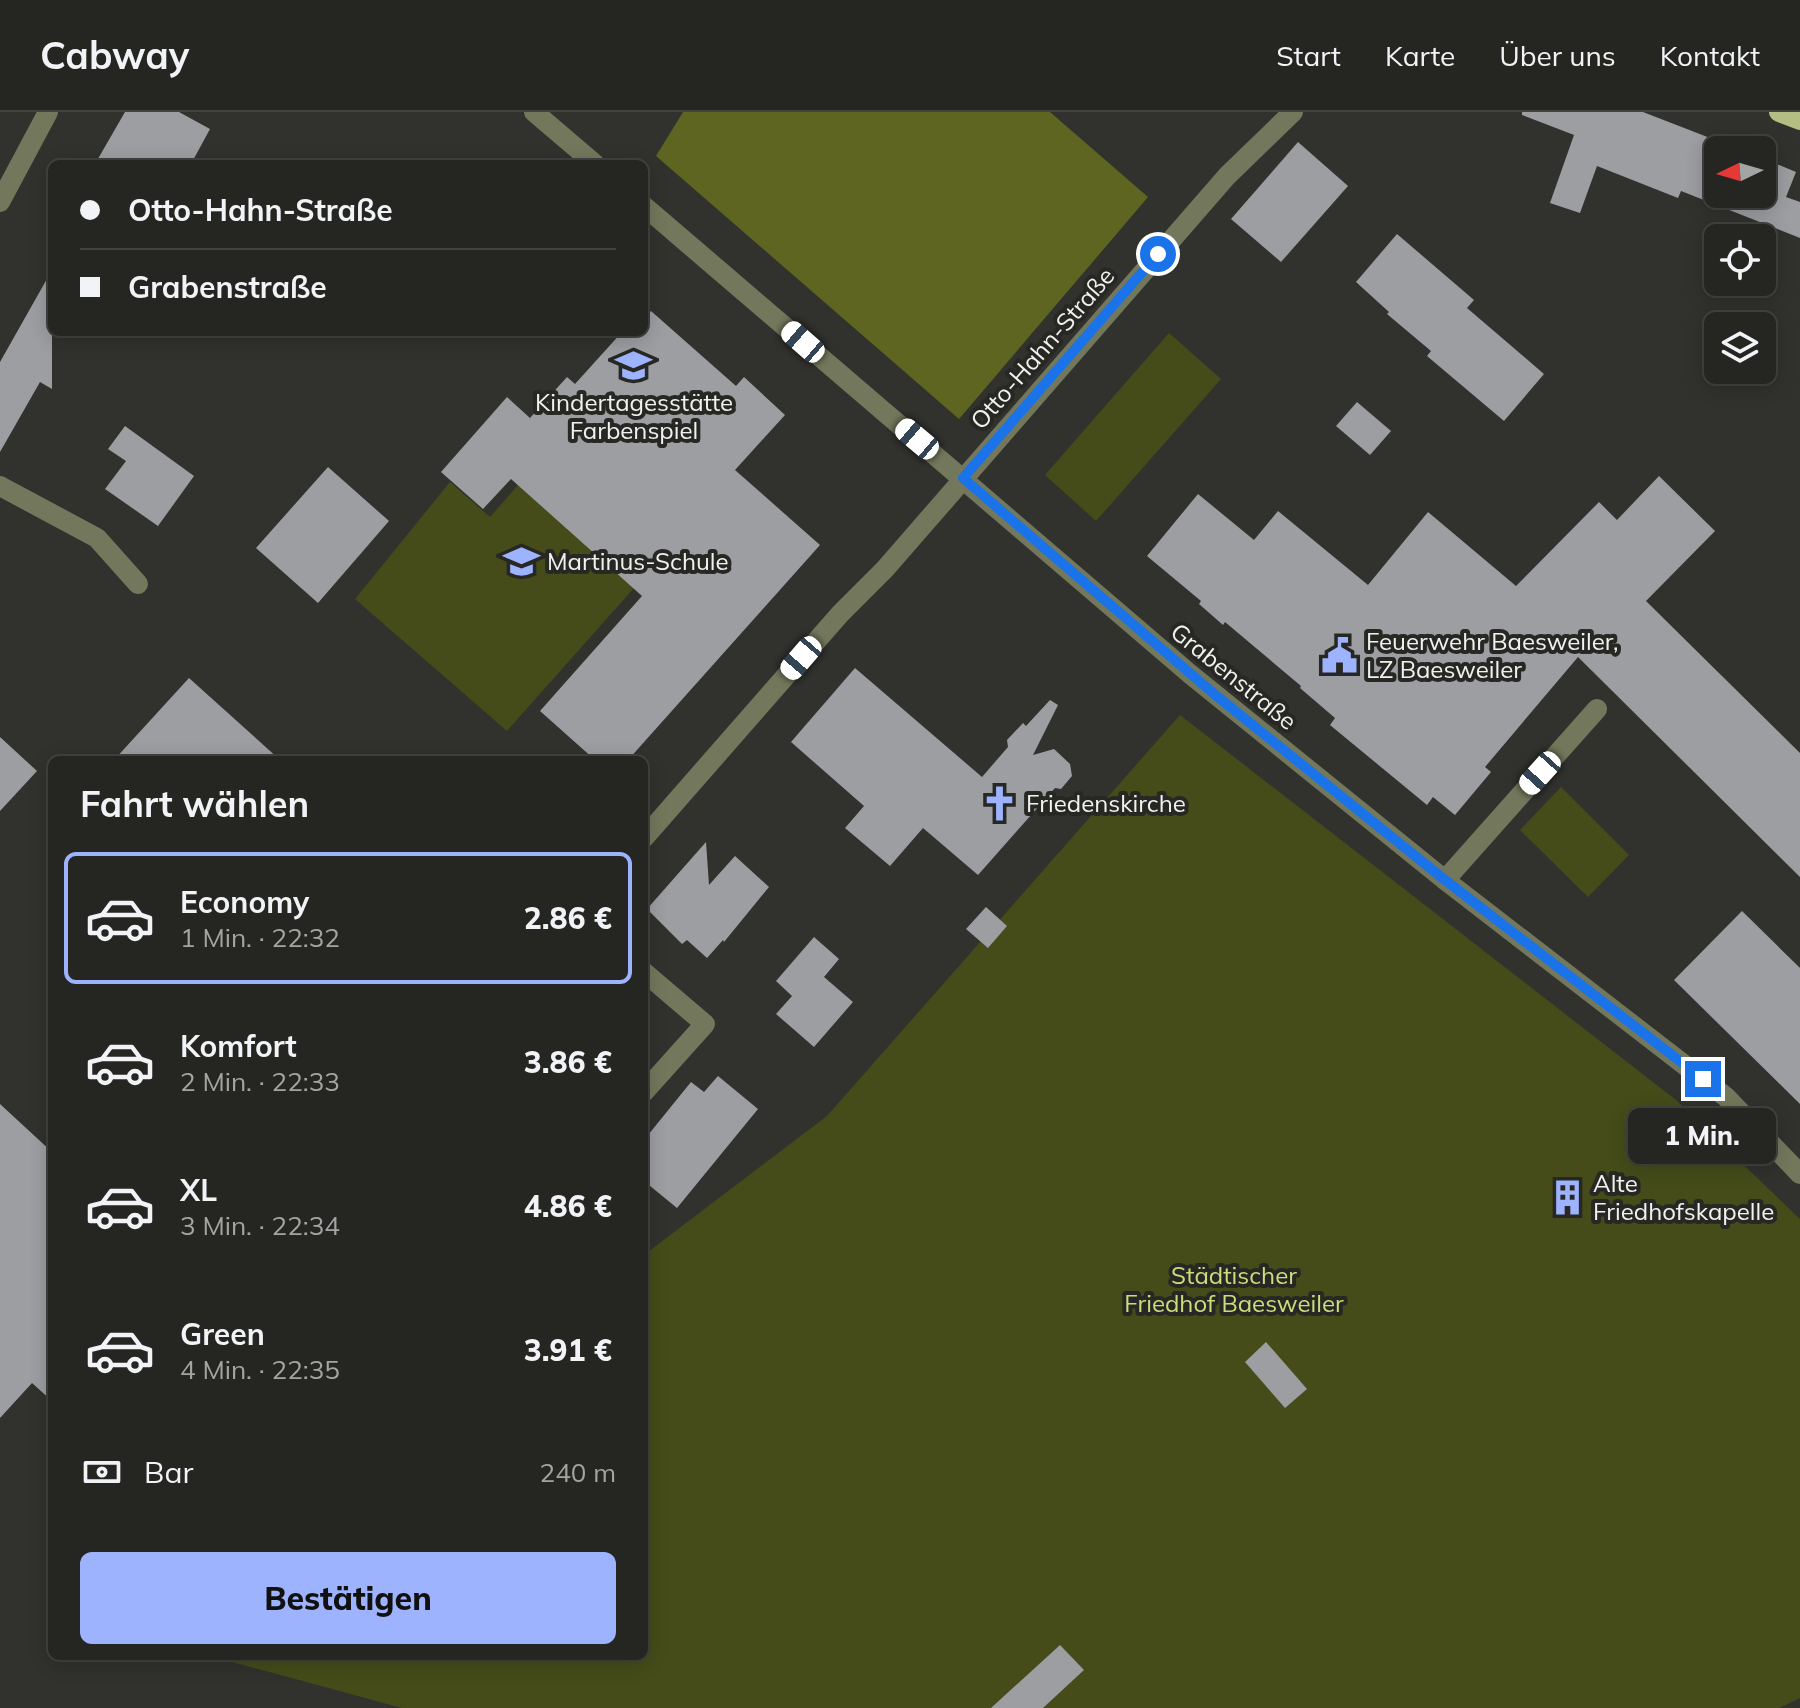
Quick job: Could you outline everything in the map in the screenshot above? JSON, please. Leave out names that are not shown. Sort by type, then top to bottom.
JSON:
[{"type":"main road","points":[[1779,112],[1800,120]]},
{"type":"street","points":[[0,202],[48,112]]},
{"type":"street","points":[[534,112],[590,160]]},
{"type":"street","name":"Otto-Hahn-Straße","points":[[648,833],[840,614],[885,569],[1227,176],[1292,112]]},
{"type":"street","name":"Grabenstraße","points":[[648,209],[1190,674],[1445,880],[1726,1097],[1800,1174]]},
{"type":"street","points":[[0,486],[97,538],[138,584]]},
{"type":"street","points":[[1445,880],[1597,709]]},
{"type":"street","points":[[648,975],[705,1024],[648,1088]]},
{"type":"green space","points":[[1169,333],[1221,379],[1096,521],[1045,475]]},
{"type":"green space","points":[[450,482],[490,517],[518,485],[634,588],[507,731],[355,599]]},
{"type":"green space","name":"Städtischer Friedhof Baesweiler","points":[[1180,715],[1676,1100],[1800,1219],[1800,1698],[1779,1708],[402,1708],[225,1660],[648,1660],[648,1252],[827,1116]]},
{"type":"green space","points":[[1561,787],[1629,855],[1588,897],[1520,830]]},
{"type":"shaded area","points":[[683,112],[1050,112],[1148,197],[959,419],[656,156]]},
{"type":"building","points":[[125,112],[179,112],[210,129],[193,160],[97,160]]},
{"type":"building","points":[[1522,112],[1643,112],[1705,136],[1704,200],[1681,191],[1678,198],[1597,166],[1580,213],[1550,203],[1574,135],[1522,115]]},
{"type":"building","points":[[1298,142],[1348,186],[1281,262],[1231,219]]},
{"type":"building","points":[[1776,164],[1796,172],[1786,197],[1800,202],[1800,238],[1776,229],[1776,224],[1765,224],[1724,208],[1776,208]]},
{"type":"building","points":[[1397,234],[1474,300],[1467,308],[1544,374],[1504,421],[1427,356],[1431,351],[1387,314],[1389,312],[1356,282]]},
{"type":"building","points":[[48,277],[52,389],[40,382],[0,452],[0,362]]},
{"type":"building","points":[[651,311],[736,386],[744,377],[785,415],[735,470],[820,545],[632,756],[591,756],[540,711],[642,596],[511,479],[483,509],[441,472],[507,397],[530,418],[567,377],[575,384],[618,336],[648,336],[648,314]]},
{"type":"building","points":[[1357,402],[1391,431],[1370,455],[1336,426]]},
{"type":"building","points":[[125,426],[194,476],[158,526],[105,489],[126,461],[108,449]]},
{"type":"building","points":[[328,467],[389,521],[318,603],[256,548]]},
{"type":"building","points":[[1659,476],[1715,531],[1646,601],[1800,753],[1800,877],[1578,657],[1485,767],[1491,772],[1455,815],[1433,797],[1427,805],[1330,725],[1335,718],[1301,686],[1225,622],[1223,625],[1199,604],[1201,601],[1147,556],[1198,494],[1254,540],[1278,511],[1368,585],[1428,512],[1516,586],[1599,502],[1617,520]]},
{"type":"building","points":[[855,668],[982,777],[1008,747],[1007,740],[1023,723],[1026,726],[1050,700],[1058,705],[1033,755],[1054,749],[1070,764],[1072,776],[1061,789],[1055,788],[978,875],[923,828],[890,866],[845,828],[864,806],[791,742]]},
{"type":"building","points":[[189,678],[276,756],[118,756]]},
{"type":"building","points":[[0,737],[37,771],[0,811]]},
{"type":"building","points":[[706,842],[709,885],[735,856],[769,887],[707,958],[687,940],[682,944],[648,908]]},
{"type":"building","points":[[986,907],[1007,926],[988,948],[966,929]]},
{"type":"building","points":[[1742,911],[1800,968],[1800,1104],[1674,980]]},
{"type":"building","points":[[814,937],[839,959],[824,977],[853,1002],[814,1047],[776,1014],[792,996],[776,981]]},
{"type":"building","points":[[718,1076],[758,1109],[677,1208],[648,1184],[648,1135],[691,1082],[704,1092]]},
{"type":"building","points":[[0,1104],[48,1148],[48,1397],[32,1383],[0,1418]]},
{"type":"building","points":[[1266,1342],[1307,1389],[1285,1408],[1245,1362]]},
{"type":"building","points":[[1060,1645],[1084,1670],[1043,1708],[991,1708]]},
{"type":"place","name":"Kindertagesstätte Farbenspiel","points":[[634,365]]},
{"type":"place","name":"Martinus-Schule","points":[[521,561]]},
{"type":"place","name":"Feuerwehr Baesweiler, LZ Baesweiler","points":[[1340,655]]},
{"type":"place","name":"Friedenskirche","points":[[1000,803]]},
{"type":"place","name":"Alte Friedhofskapelle","points":[[1567,1197]]},
{"type":"route","points":[[1158,254],[963,478],[1213,693],[1445,880],[1703,1079]]}]
